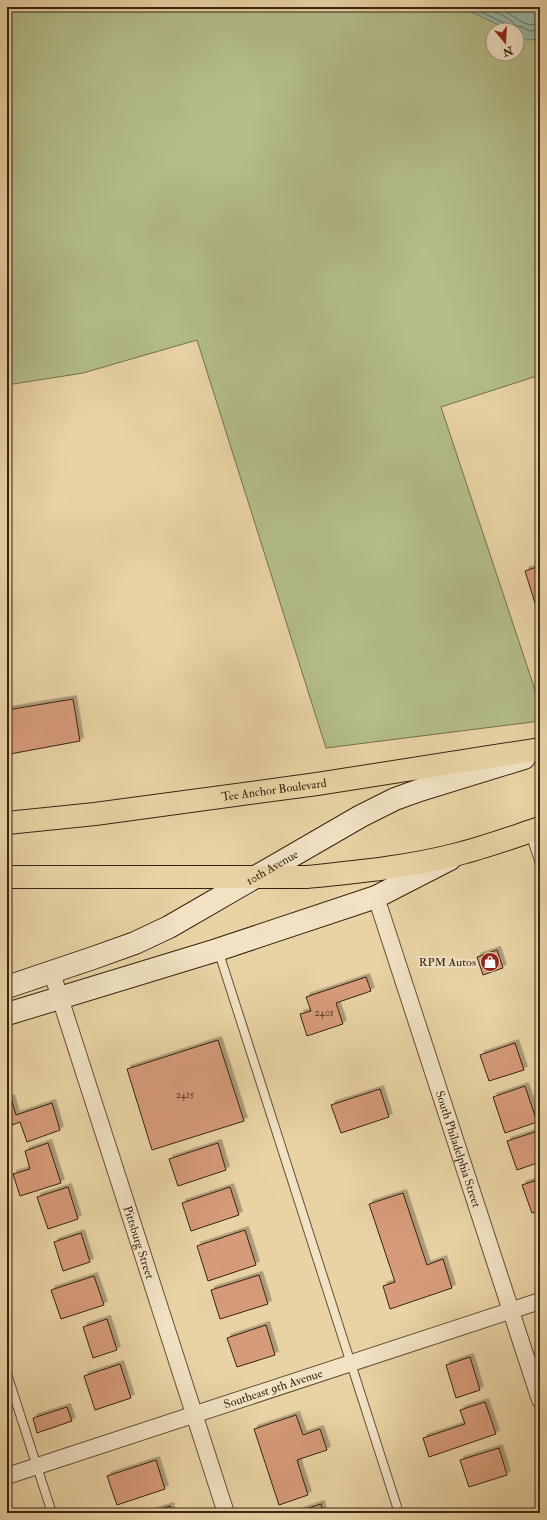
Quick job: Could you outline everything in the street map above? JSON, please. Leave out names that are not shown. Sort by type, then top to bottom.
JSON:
[{"type":"main road","name":"Tee Anchor Boulevard","points":[[7,823],[95,814],[317,784],[540,749]]},
{"type":"main road","name":"10th Avenue","points":[[7,987],[52,973],[136,943],[169,927],[361,816],[395,799],[540,753]]},
{"type":"main road","points":[[7,877],[307,877],[400,866],[458,854],[535,830]]},
{"type":"main road","points":[[7,1014],[217,950],[376,897],[410,881],[458,854]]},
{"type":"street","name":"South Philadelphia Street","points":[[376,897],[540,1400]]},
{"type":"street","name":"Pittsburg Street","points":[[52,973],[226,1513]]},
{"type":"street","name":"Southeast 9th Avenue","points":[[7,1476],[540,1301]]},
{"type":"lane","points":[[535,830],[540,864]]},
{"type":"lane","points":[[217,950],[399,1513]]},
{"type":"lane","points":[[7,1374],[52,1513]]},
{"type":"green space","points":[[7,7],[540,7],[540,375],[441,407],[540,705],[540,721],[326,748],[197,340],[83,373],[7,385]]},
{"type":"water","points":[[461,7],[540,7],[540,39],[525,39],[525,22],[492,22]]},
{"type":"building","points":[[540,566],[540,619],[525,571]]},
{"type":"building","points":[[73,699],[80,741],[10,754],[7,738],[7,710]]},
{"type":"building","points":[[497,950],[503,968],[483,975],[477,957]]},
{"type":"building","points":[[366,977],[371,991],[336,1003],[343,1024],[307,1036],[300,1014],[311,1011],[306,997]]},
{"type":"building","points":[[218,1040],[244,1121],[152,1150],[127,1069]]},
{"type":"building","points":[[515,1043],[524,1070],[489,1081],[480,1055]]},
{"type":"building","points":[[525,1086],[537,1122],[505,1133],[493,1097]]},
{"type":"building","points":[[380,1089],[389,1117],[341,1133],[331,1105]]},
{"type":"building","points":[[11,1098],[16,1115],[52,1103],[60,1130],[27,1142],[20,1122],[7,1127],[7,1100]]},
{"type":"building","points":[[538,1131],[540,1138],[540,1162],[517,1170],[507,1141]]},
{"type":"building","points":[[48,1143],[61,1183],[20,1196],[13,1174],[30,1169],[25,1151]]},
{"type":"building","points":[[218,1143],[226,1170],[178,1186],[169,1159]]},
{"type":"building","points":[[540,1179],[540,1211],[532,1213],[522,1185]]},
{"type":"building","points":[[68,1187],[78,1219],[48,1229],[37,1197]]},
{"type":"building","points":[[230,1187],[239,1215],[191,1231],[182,1203]]},
{"type":"building","points":[[403,1193],[427,1265],[443,1259],[452,1288],[390,1309],[383,1286],[395,1282],[369,1204]]},
{"type":"building","points":[[245,1230],[256,1265],[208,1281],[197,1246]]},
{"type":"building","points":[[81,1233],[90,1262],[63,1271],[54,1242]]},
{"type":"building","points":[[259,1275],[268,1304],[220,1319],[211,1290]]},
{"type":"building","points":[[94,1276],[104,1305],[61,1319],[51,1290]]},
{"type":"building","points":[[107,1319],[117,1350],[93,1358],[83,1327]]},
{"type":"building","points":[[266,1325],[275,1355],[237,1367],[227,1338]]},
{"type":"building","points":[[470,1357],[480,1390],[456,1398],[446,1365]]},
{"type":"building","points":[[120,1364],[131,1398],[95,1410],[84,1376]]},
{"type":"building","points":[[485,1402],[496,1434],[429,1457],[423,1438],[465,1424],[460,1410]]},
{"type":"building","points":[[67,1407],[72,1421],[37,1433],[33,1418]]},
{"type":"building","points":[[296,1415],[303,1435],[320,1429],[327,1450],[297,1460],[308,1495],[279,1505],[254,1429]]},
{"type":"building","points":[[499,1448],[507,1475],[469,1487],[460,1460]]},
{"type":"building","points":[[156,1460],[165,1489],[117,1505],[107,1476]]},
{"type":"building","points":[[321,1504],[323,1513],[294,1513]]},
{"type":"building","points":[[170,1506],[172,1513],[147,1513]]},
{"type":"place","name":"RPM Autos","points":[[490,962]]}]
